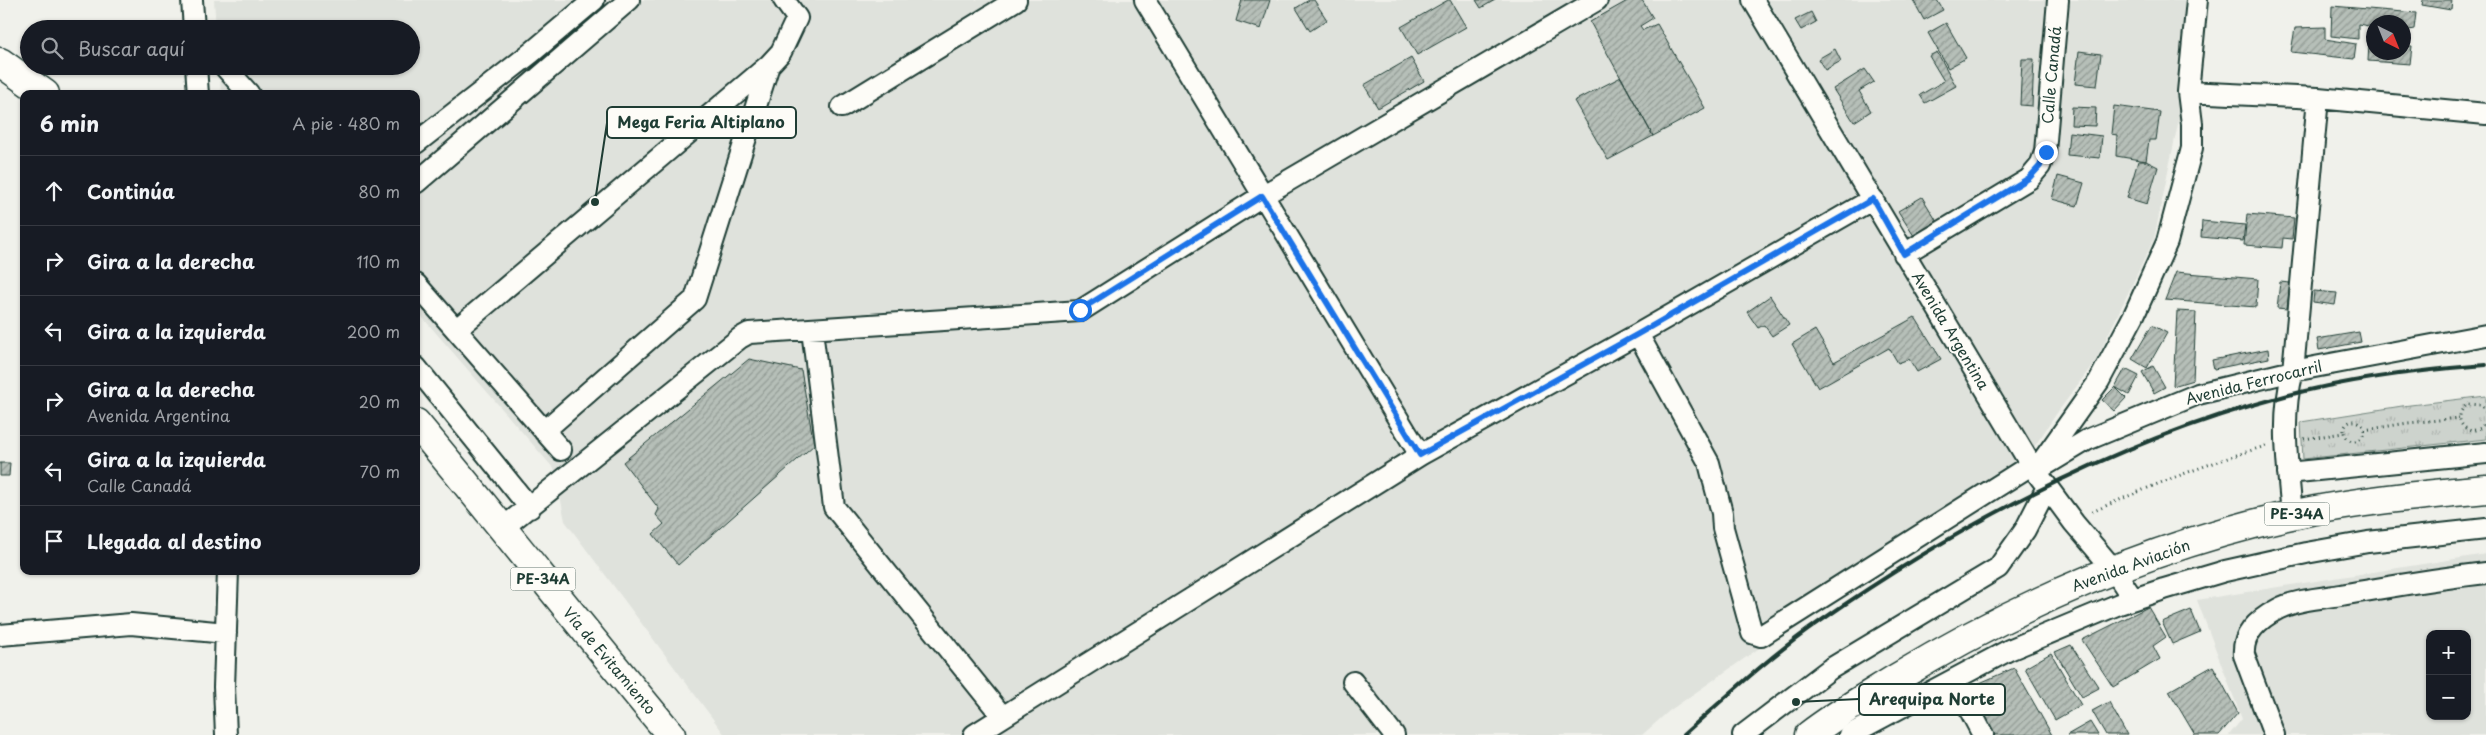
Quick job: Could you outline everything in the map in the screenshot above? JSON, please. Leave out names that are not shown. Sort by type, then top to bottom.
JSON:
[{"type":"highway","points":[[0,62],[39,90]]},
{"type":"highway","name":"Vía de Evitamiento","points":[[420,427],[504,528],[565,608],[671,735]]},
{"type":"highway","name":"Avenida Aviación","points":[[1809,735],[1856,727],[1928,659],[1990,625],[2114,570],[2188,544],[2292,515],[2386,499],[2486,488]]},
{"type":"street","points":[[192,0],[193,20]]},
{"type":"street","points":[[420,139],[531,53],[594,0]]},
{"type":"street","points":[[420,180],[629,0]]},
{"type":"street","points":[[456,329],[782,52],[798,18],[784,0]]},
{"type":"street","points":[[842,107],[1016,0]]},
{"type":"street","points":[[1145,0],[1420,455]]},
{"type":"street","points":[[504,528],[740,338],[749,334],[1080,310],[1262,196],[1597,0]]},
{"type":"street","name":"Avenida Argentina","points":[[1753,0],[2034,468],[2114,570],[2133,599]]},
{"type":"street","points":[[2034,468],[2099,380],[2150,283],[2166,242],[2192,148],[2192,124],[2188,92],[2197,0]]},
{"type":"street","name":"Calle Canadá","points":[[1904,254],[2029,178],[2040,166],[2046,152],[2056,2]]},
{"type":"street","points":[[544,431],[695,299],[769,64]]},
{"type":"street","points":[[197,75],[198,90]]},
{"type":"street","points":[[232,75],[245,90]]},
{"type":"street","points":[[2188,92],[2318,98],[2486,114]]},
{"type":"street","points":[[2192,124],[2210,98],[2220,94]]},
{"type":"street","points":[[2292,515],[2284,442],[2286,395],[2293,371],[2318,98]]},
{"type":"street","points":[[974,735],[1420,455],[1638,334],[1873,199]]},
{"type":"street","points":[[420,288],[561,450]]},
{"type":"street","points":[[812,330],[834,507],[1002,716]]},
{"type":"street","name":"Avenida Ferrocarril","points":[[1638,334],[1709,463],[1722,513],[1723,528],[1752,633],[1761,636],[2034,468],[2087,440],[2198,394],[2293,371],[2486,335]]},
{"type":"street","points":[[420,372],[530,508]]},
{"type":"street","points":[[2288,473],[2486,453]]},
{"type":"street","points":[[1743,735],[1830,669],[1998,568],[2025,530],[2047,487]]},
{"type":"street","points":[[1856,727],[1954,680],[2009,650],[2133,599],[2226,571],[2306,553],[2368,542],[2486,529]]},
{"type":"street","points":[[2274,735],[2244,655],[2243,645],[2250,630],[2262,618],[2280,608],[2318,599],[2486,574]]},
{"type":"street","points":[[226,735],[224,687],[228,575]]},
{"type":"street","points":[[0,635],[131,624],[226,633]]},
{"type":"street","points":[[1954,680],[1983,735]]},
{"type":"street","points":[[1353,682],[1386,732]]},
{"type":"path","points":[[2486,412],[2481,405],[2468,404],[2461,409],[2459,418],[2463,427],[2472,431],[2481,428],[2486,421]]},
{"type":"path","points":[[2364,430],[2459,418]]},
{"type":"path","points":[[2352,421],[2359,422],[2364,430],[2363,437],[2357,442],[2350,441],[2343,433],[2344,427],[2352,421]]},
{"type":"path","points":[[2298,440],[2343,433]]},
{"type":"path","points":[[2092,512],[2157,483],[2210,463],[2275,444]]},
{"type":"shaded area","points":[[214,0],[2191,0],[2183,100],[2154,239],[2096,360],[2016,474],[1943,520],[1669,711],[1642,735],[725,735],[565,521],[555,470],[420,315],[420,90],[221,90],[220,75],[420,75],[420,20],[215,20]]},
{"type":"shaded area","points":[[2486,554],[2486,735],[2229,735],[2242,719],[2197,600]]},
{"type":"green space","points":[[2486,396],[2486,439],[2303,459],[2301,422],[2402,406]]},
{"type":"building","points":[[1242,0],[1270,0],[1261,29],[1236,21]]},
{"type":"building","points":[[1309,0],[1314,0],[1327,20],[1310,31],[1296,8]]},
{"type":"building","points":[[1450,0],[1466,27],[1417,55],[1401,27]]},
{"type":"building","points":[[1476,0],[1495,0],[1481,8]]},
{"type":"building","points":[[1629,0],[1642,0],[1653,18],[1640,26],[1643,30],[1657,24],[1705,108],[1653,136],[1590,22]]},
{"type":"building","points":[[1913,0],[1937,0],[1943,10],[1924,20]]},
{"type":"building","points":[[2423,0],[2452,0],[2451,10],[2422,5]]},
{"type":"building","points":[[2332,6],[2416,13],[2414,29],[2411,30],[2411,15],[2366,15],[2366,26],[2358,24],[2358,39],[2331,36]]},
{"type":"building","points":[[1811,12],[1816,22],[1801,30],[1795,20]]},
{"type":"building","points":[[1946,23],[1966,58],[1948,68],[1928,33]]},
{"type":"building","points":[[2325,27],[2325,39],[2356,44],[2354,59],[2291,52],[2295,28]]},
{"type":"building","points":[[1835,49],[1841,61],[1825,70],[1818,59]]},
{"type":"building","points":[[2079,51],[2101,54],[2097,86],[2075,84]]},
{"type":"building","points":[[1937,52],[1956,86],[1925,103],[1920,95],[1944,81],[1929,56]]},
{"type":"building","points":[[1411,58],[1424,81],[1378,108],[1364,85]]},
{"type":"building","points":[[2022,59],[2034,59],[2032,106],[2020,105]]},
{"type":"building","points":[[2368,60],[2410,60],[2410,64]]},
{"type":"building","points":[[1865,69],[1874,82],[1859,91],[1871,111],[1854,122],[1833,89]]},
{"type":"building","points":[[1621,77],[1653,136],[1608,160],[1574,101]]},
{"type":"building","points":[[2114,106],[2160,112],[2156,140],[2149,140],[2146,161],[2116,156],[2117,135],[2111,134]]},
{"type":"building","points":[[2072,107],[2096,108],[2095,126],[2071,125]]},
{"type":"building","points":[[2069,132],[2102,136],[2100,158],[2067,155]]},
{"type":"building","points":[[2138,161],[2146,161],[2158,167],[2147,204],[2127,198]]},
{"type":"building","points":[[2058,176],[2084,183],[2077,206],[2052,199]]},
{"type":"building","points":[[1922,197],[1939,225],[1922,237],[1914,236],[1898,211]]},
{"type":"building","points":[[2247,214],[2294,218],[2292,239],[2283,238],[2282,248],[2244,245]]},
{"type":"building","points":[[2202,221],[2245,225],[2243,241],[2201,237]]},
{"type":"building","points":[[2176,272],[2258,279],[2256,307],[2165,300]]},
{"type":"building","points":[[2280,282],[2290,283],[2287,309],[2277,308]]},
{"type":"building","points":[[2314,291],[2337,293],[2335,305],[2313,302]]},
{"type":"building","points":[[1770,296],[1789,325],[1772,336],[1764,325],[1758,328],[1747,312]]},
{"type":"building","points":[[2177,311],[2196,312],[2193,380],[2173,386]]},
{"type":"building","points":[[1915,317],[1941,359],[1917,372],[1909,359],[1898,363],[1889,348],[1818,388],[1792,344],[1815,330],[1834,362]]},
{"type":"building","points":[[2152,325],[2167,333],[2147,368],[2132,359]]},
{"type":"building","points":[[2359,332],[2361,342],[2319,350],[2317,339]]},
{"type":"building","points":[[2268,349],[2269,358],[2214,369],[2212,360]]},
{"type":"building","points":[[749,359],[801,370],[814,445],[678,565],[653,534],[664,524],[656,515],[659,509],[623,462]]},
{"type":"building","points":[[2153,366],[2165,387],[2154,393],[2142,372]]},
{"type":"building","points":[[2125,369],[2139,376],[2129,395],[2115,387]]},
{"type":"building","points":[[2115,387],[2126,398],[2114,411],[2102,400]]},
{"type":"building","points":[[0,463],[10,463],[9,476],[0,476]]},
{"type":"building","points":[[2148,607],[2166,637],[2153,646],[2160,659],[2113,687],[2082,640]]},
{"type":"building","points":[[2191,610],[2200,632],[2172,644],[2162,622]]},
{"type":"building","points":[[2071,645],[2099,688],[2082,697],[2055,652]]},
{"type":"building","points":[[2051,653],[2081,705],[2055,720],[2025,668]]},
{"type":"building","points":[[2213,666],[2238,713],[2219,735],[2195,735],[2169,691]]},
{"type":"building","points":[[2014,668],[2052,735],[1990,735],[1966,689]]},
{"type":"building","points":[[2109,702],[2127,735],[2106,735],[2092,711]]},
{"type":"building","points":[[2090,722],[2098,735],[2067,735]]},
{"type":"railway","points":[[1683,735],[1783,649],[1873,586],[1984,519],[2101,461],[2223,414],[2309,390],[2385,376],[2486,365]]},
{"type":"place","name":"Mega Feria Altiplano","points":[[595,202]]},
{"type":"place","name":"Arequipa Norte","points":[[1796,702]]},
{"type":"route","points":[[1080,310],[1262,196],[1420,455],[1638,334],[1873,199],[1904,254],[2029,178],[2040,166],[2046,152]]}]
